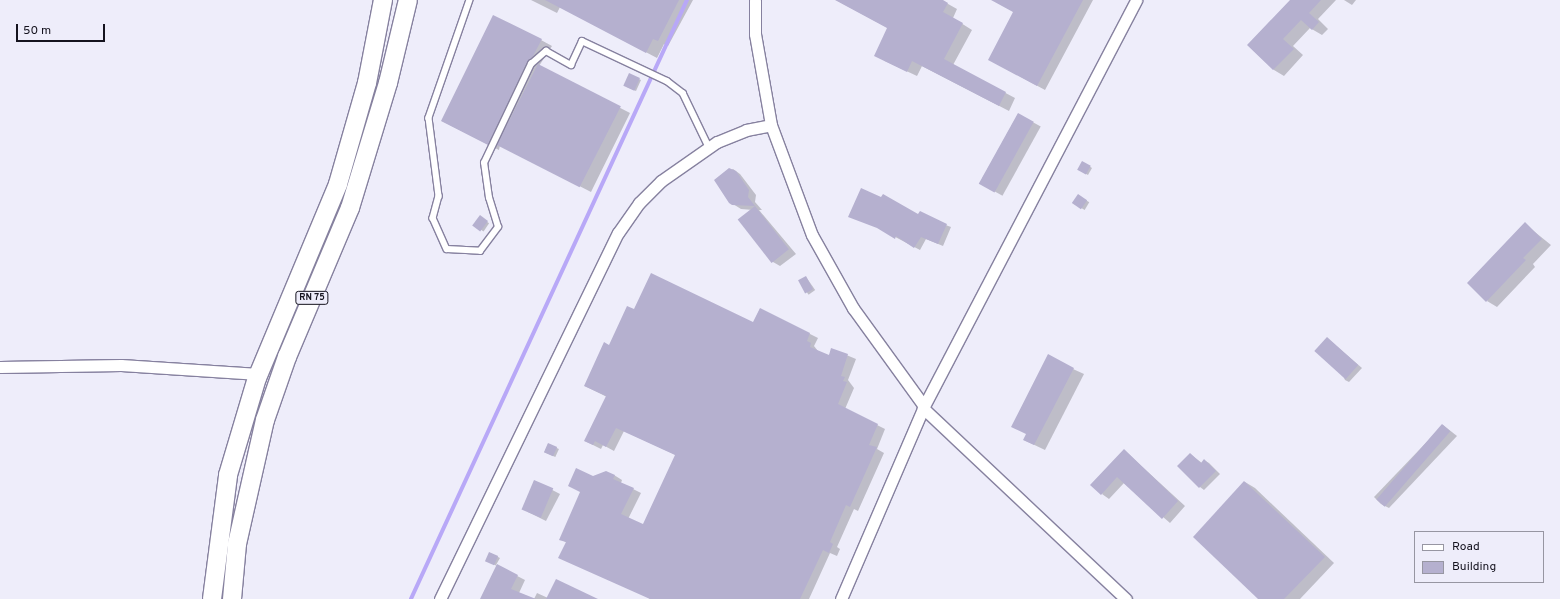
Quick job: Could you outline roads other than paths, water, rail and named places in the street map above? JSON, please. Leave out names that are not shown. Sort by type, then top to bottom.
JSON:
[{"type":"highway","name":"RN 75","points":[[212,599],[228,475],[259,374],[338,184],[367,83],[383,0]]},
{"type":"highway","name":"RN 75","points":[[232,599],[237,544],[265,420],[287,357],[350,208],[386,90],[408,0]]},
{"type":"street","points":[[755,0],[755,34],[772,126],[812,235],[853,308],[924,407],[1126,599]]},
{"type":"street","points":[[841,599],[924,407],[1136,0]]},
{"type":"street","points":[[440,599],[618,232],[639,203],[660,181],[709,147],[746,130],[772,126]]},
{"type":"street","points":[[0,367],[122,365],[259,374]]},
{"type":"lane","points":[[470,0],[428,118],[439,196],[433,218],[447,249],[480,251],[498,227],[489,198],[484,163],[531,64],[546,51],[571,65],[582,41],[667,82],[684,93],[709,147]]},
{"type":"waterway","points":[[411,599],[687,0]]}]
